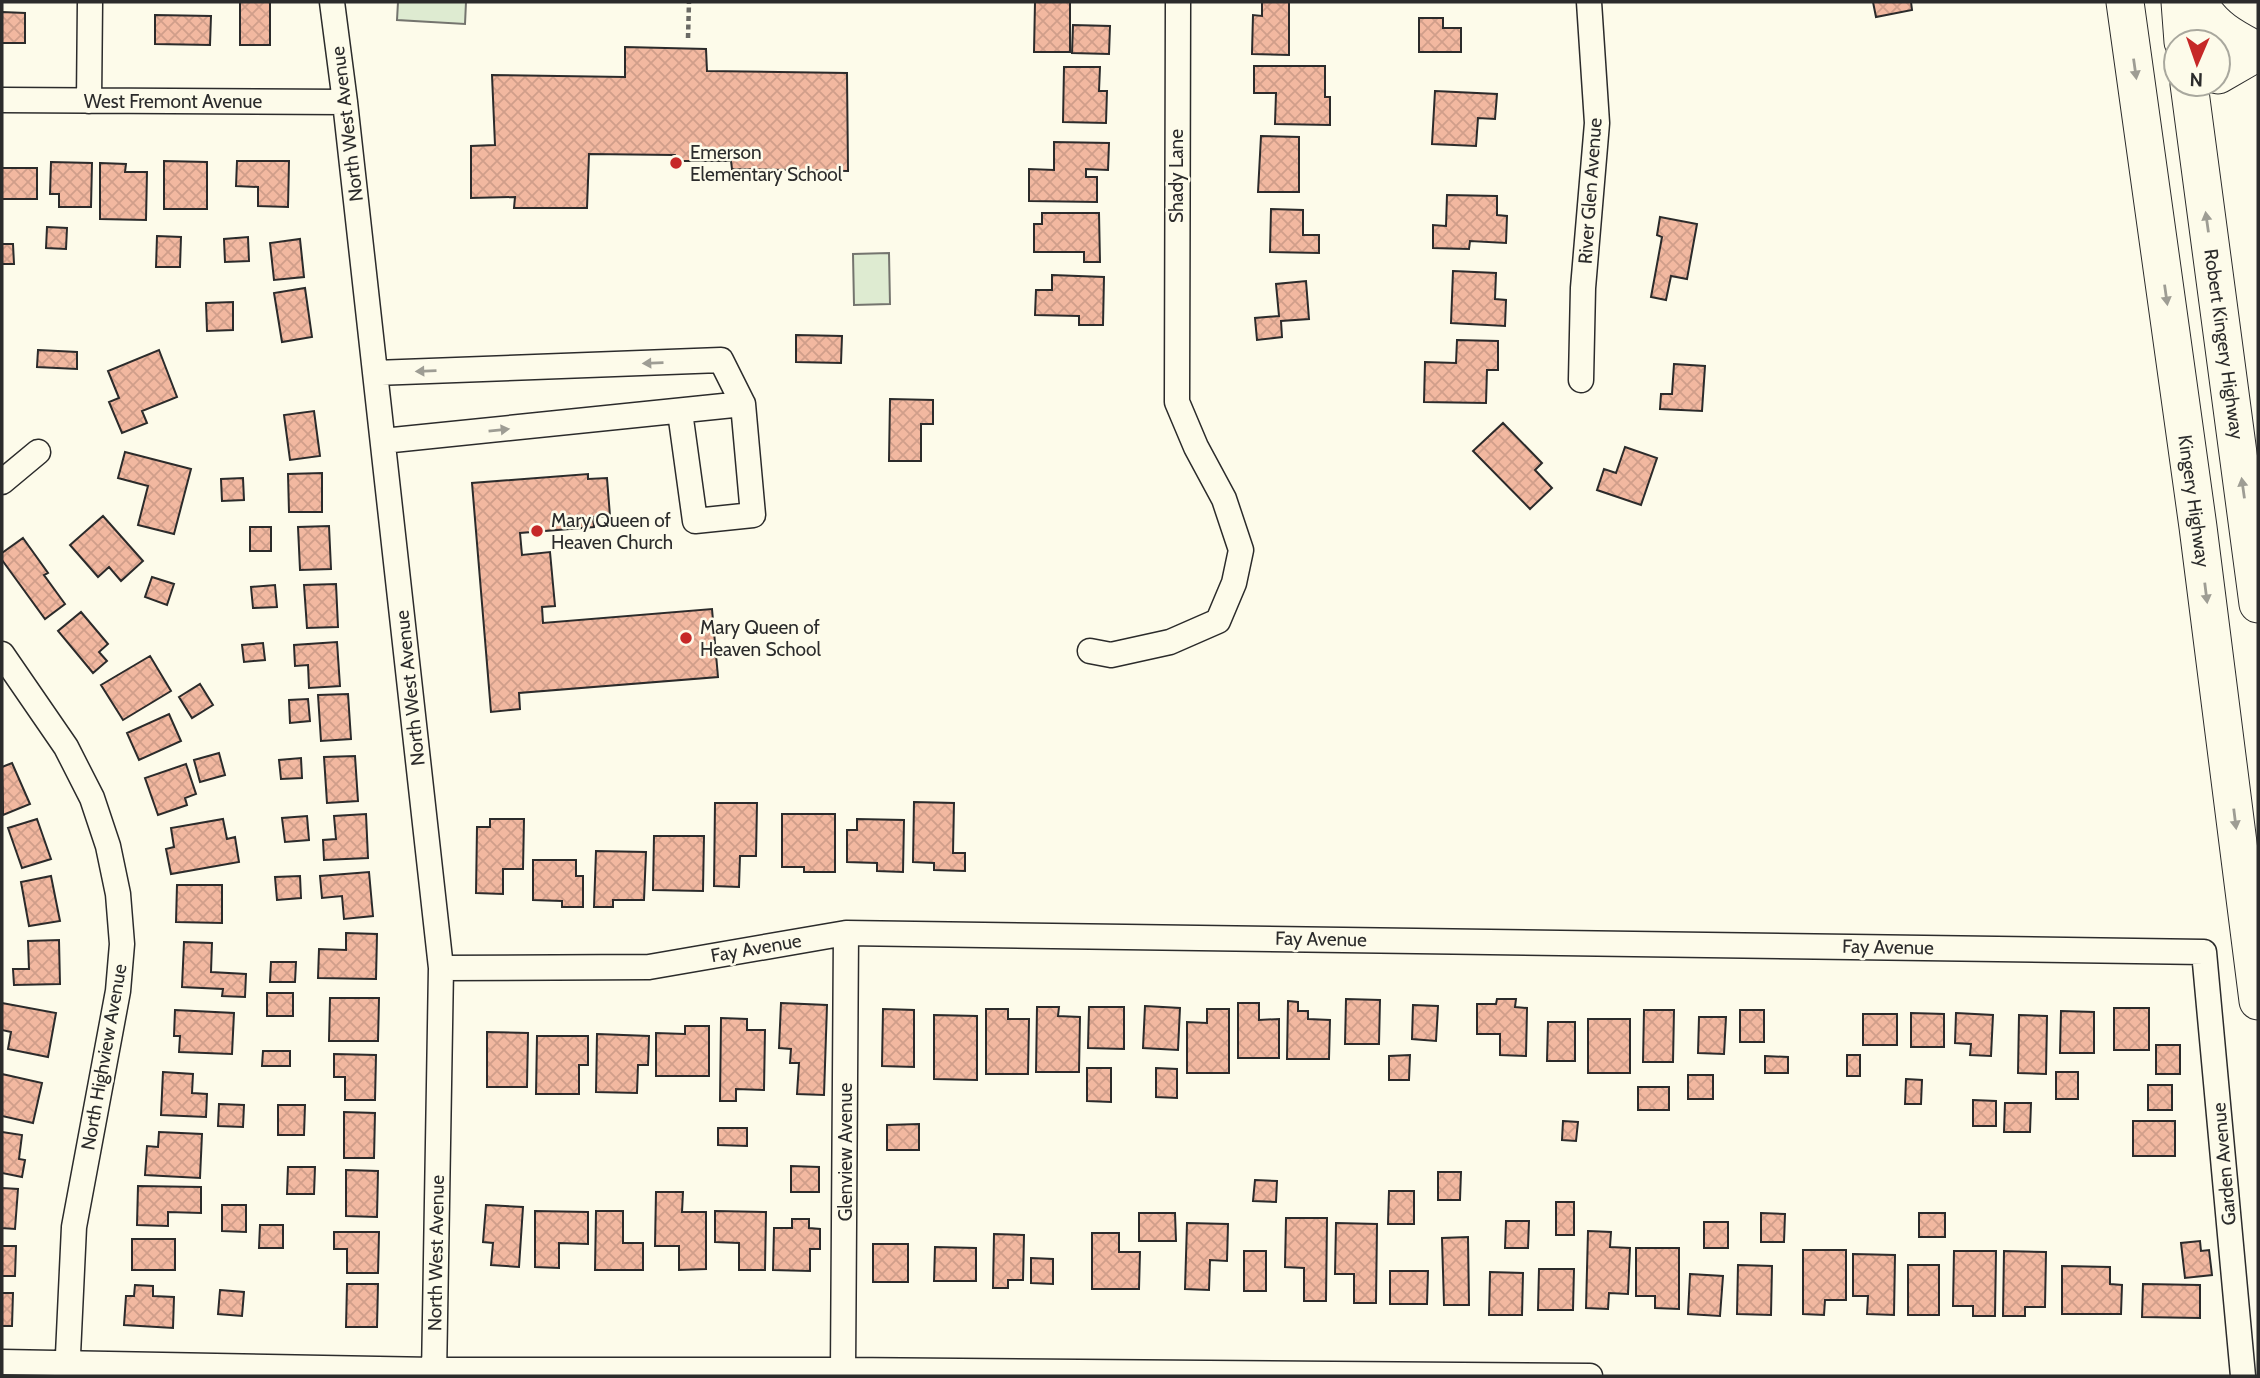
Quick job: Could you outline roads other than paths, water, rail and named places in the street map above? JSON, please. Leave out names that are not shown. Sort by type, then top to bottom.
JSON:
[{"type":"highway","name":"Kingery Highway","points":[[2125,2],[2198,527],[2258,1001]]},
{"type":"highway","points":[[2180,2],[2182,28]]},
{"type":"highway","points":[[2199,2],[2225,34],[2258,52]]},
{"type":"highway","points":[[2232,67],[2258,52]]},
{"type":"highway","name":"Robert Kingery Highway","points":[[2191,98],[2258,604]]},
{"type":"highway","points":[[2202,182],[2206,98]]},
{"type":"street","points":[[89,101],[90,2]]},
{"type":"street","name":"North West Avenue","points":[[332,2],[441,968],[434,1373]]},
{"type":"street","name":"Shady Lane","points":[[1090,651],[1111,655],[1158,645],[1218,621],[1234,583],[1241,550],[1224,499],[1196,447],[1177,402],[1175,350],[1178,2]]},
{"type":"street","name":"River Glen Avenue","points":[[1581,380],[1583,288],[1597,123],[1589,2]]},
{"type":"street","name":"West Fremont Avenue","points":[[2,100],[345,102]]},
{"type":"street","points":[[375,373],[721,360],[743,404],[753,515],[695,521],[680,412]]},
{"type":"street","points":[[383,441],[743,404]]},
{"type":"street","points":[[2,482],[38,452]]},
{"type":"street","name":"North Highview Avenue","points":[[2,654],[66,747],[92,798],[108,846],[118,894],[122,944],[118,991],[74,1227],[67,1369]]},
{"type":"street","name":"Fay Avenue","points":[[441,968],[649,967],[846,933],[2204,952]]},
{"type":"street","name":"Glenview Avenue","points":[[843,1370],[846,933]]},
{"type":"street","name":"Garden Avenue","points":[[2204,952],[2243,1376]]},
{"type":"street","points":[[2,1362],[67,1369],[434,1373],[843,1370],[1590,1376]]},
{"type":"place","name":"Emerson Elementary School","points":[[676,163]]},
{"type":"place","name":"Mary Queen of Heaven Church","points":[[537,531]]},
{"type":"place","name":"Mary Queen of Heaven School","points":[[686,638]]}]
